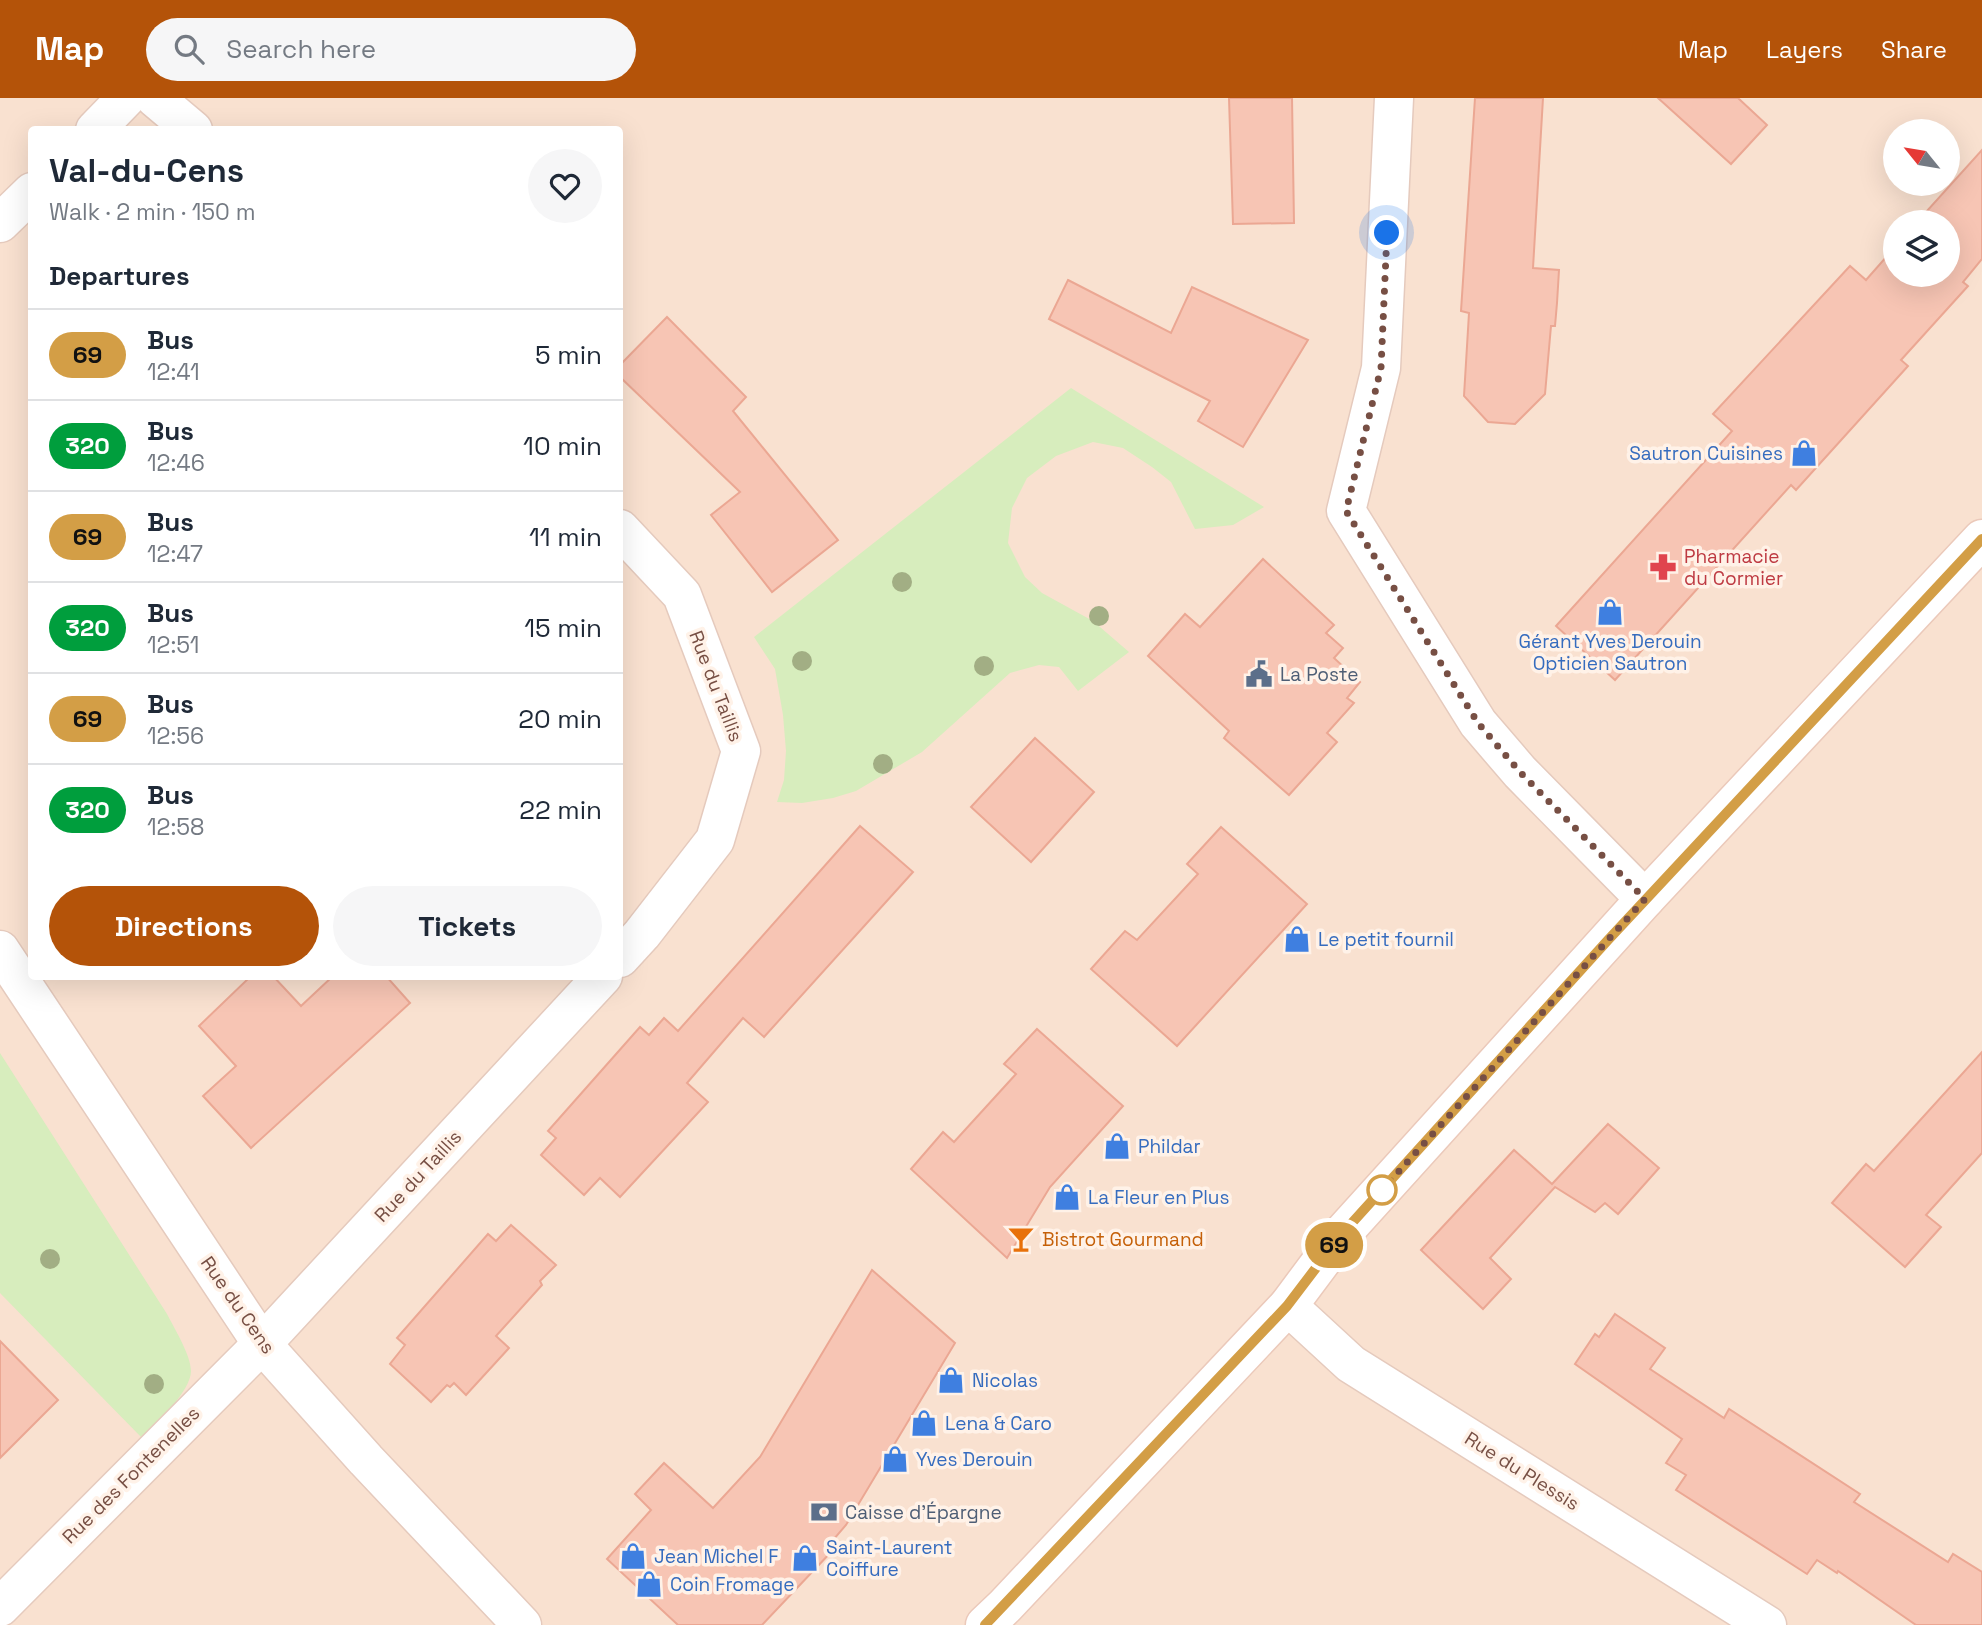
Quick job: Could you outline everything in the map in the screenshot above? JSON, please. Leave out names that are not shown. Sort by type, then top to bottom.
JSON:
[{"type":"street","points":[[98,126],[126,98]]},
{"type":"street","points":[[155,98],[188,126]]},
{"type":"street","points":[[1394,98],[1381,368],[1346,511],[1478,723],[1520,772],[1645,899]]},
{"type":"street","points":[[0,223],[28,196]]},
{"type":"street","name":"Rue du Taillis","points":[[623,531],[682,595],[741,751],[715,840],[623,955]]},
{"type":"street","points":[[985,1625],[1287,1306],[1341,1235],[1645,899],[1982,539]]},
{"type":"street","name":"Rue du Cens","points":[[2,955],[262,1345],[522,1625]]},
{"type":"street","name":"Rue du Taillis","points":[[262,1345],[599,980]]},
{"type":"street","name":"Rue du Plessis","points":[[1287,1306],[1351,1363],[1766,1625]]},
{"type":"street","name":"Rue des Fontenelles","points":[[0,1607],[262,1345]]},
{"type":"shaded area","points":[[0,98],[1982,98],[1982,1625],[0,1625]]},
{"type":"green space","points":[[1071,388],[1264,507],[1233,525],[1195,529],[1171,482],[1123,448],[1093,442],[1056,456],[1027,478],[1012,508],[1008,543],[1025,577],[1042,593],[1093,621],[1129,652],[1078,691],[1059,667],[1039,665],[1010,673],[922,752],[856,791],[802,803],[777,802],[784,780],[786,751],[783,715],[775,669],[754,637]]},
{"type":"green space","points":[[0,1053],[167,1314],[188,1357],[191,1371],[185,1388],[172,1407],[142,1438],[0,1293]]},
{"type":"building","points":[[1229,98],[1292,98],[1294,223],[1233,224]]},
{"type":"building","points":[[1475,98],[1543,98],[1533,268],[1559,270],[1557,303],[1555,326],[1551,326],[1545,394],[1515,424],[1488,422],[1464,396],[1469,313],[1461,311]]},
{"type":"building","points":[[1658,98],[1738,98],[1767,125],[1731,164]]},
{"type":"building","points":[[1982,150],[1982,259],[1963,282],[1968,286],[1901,360],[1908,366],[1796,490],[1791,485],[1615,680],[1556,626],[1732,431],[1713,414],[1850,266],[1866,280],[1883,261],[1883,287],[1960,287],[1960,210],[1928,210],[1940,196],[1960,196],[1960,174]]},
{"type":"building","points":[[1068,280],[1171,333],[1192,287],[1308,340],[1243,447],[1198,421],[1210,401],[1049,319]]},
{"type":"building","points":[[667,317],[746,397],[733,411],[838,540],[772,592],[711,515],[740,492],[623,380],[623,362]]},
{"type":"building","name":"La Poste","points":[[1263,559],[1334,625],[1326,633],[1343,648],[1334,658],[1360,682],[1347,698],[1354,703],[1327,733],[1337,742],[1289,795],[1224,738],[1229,731],[1148,656],[1185,614],[1200,627]]},
{"type":"building","points":[[1035,738],[1094,792],[1031,862],[971,807]]},
{"type":"building","points":[[860,826],[913,872],[764,1037],[743,1018],[687,1083],[708,1102],[620,1197],[600,1178],[584,1195],[541,1155],[556,1138],[548,1131],[640,1027],[649,1035],[664,1018],[678,1031]]},
{"type":"building","points":[[1221,827],[1307,904],[1177,1046],[1091,969],[1125,931],[1137,940],[1198,874],[1187,864]]},
{"type":"building","points":[[247,980],[277,980],[301,1006],[329,980],[390,980],[410,1003],[251,1148],[203,1096],[236,1066],[199,1026]]},
{"type":"building","points":[[1037,1029],[1123,1106],[1050,1187],[1007,1258],[911,1169],[943,1132],[954,1142],[1016,1074],[1004,1064]]},
{"type":"building","points":[[1982,1052],[1982,1153],[1926,1215],[1941,1227],[1905,1267],[1832,1203],[1866,1164],[1874,1171]]},
{"type":"building","points":[[1608,1124],[1659,1168],[1618,1214],[1605,1203],[1595,1212],[1555,1187],[1490,1258],[1511,1279],[1483,1309],[1421,1250],[1514,1150],[1552,1184]]},
{"type":"building","points":[[511,1225],[556,1265],[540,1281],[542,1285],[496,1336],[509,1348],[466,1395],[454,1383],[450,1387],[447,1385],[431,1402],[390,1364],[405,1345],[397,1338],[488,1234],[496,1241]]},
{"type":"building","points":[[872,1270],[955,1343],[846,1525],[827,1547],[832,1551],[762,1625],[678,1625],[607,1559],[651,1510],[635,1494],[664,1463],[713,1508],[760,1457]]},
{"type":"building","points":[[1615,1314],[1665,1348],[1650,1369],[1724,1418],[1729,1409],[1860,1494],[1854,1502],[1948,1562],[1953,1554],[1982,1572],[1982,1625],[1916,1625],[1838,1571],[1837,1573],[1817,1560],[1807,1574],[1676,1490],[1686,1475],[1666,1463],[1682,1439],[1575,1364],[1595,1334],[1599,1337]]},
{"type":"building","points":[[0,1341],[58,1400],[0,1458]]},
{"type":"bus line","name":"69","points":[[985,1625],[1287,1306],[1341,1235],[1645,899],[1982,539]]},
{"type":"place","name":"Sautron Cuisines","points":[[1804,453]]},
{"type":"place","name":"Pharmacie du Cormier","points":[[1663,567]]},
{"type":"place","name":"Gérant Yves Derouin Opticien Sautron","points":[[1610,612]]},
{"type":"place","name":"La Poste","points":[[1259,674]]},
{"type":"place","name":"Le petit fournil","points":[[1297,939]]},
{"type":"place","name":"Phildar","points":[[1117,1146]]},
{"type":"place","name":"La Fleur en Plus","points":[[1067,1197]]},
{"type":"place","name":"Bistrot Gourmand","points":[[1021,1239]]},
{"type":"place","name":"Nicolas","points":[[951,1380]]},
{"type":"place","name":"Lena & Caro","points":[[924,1423]]},
{"type":"place","name":"Yves Derouin","points":[[895,1459]]},
{"type":"place","name":"Caisse d'Épargne","points":[[824,1512]]},
{"type":"place","name":"Jean Michel F","points":[[633,1556]]},
{"type":"place","name":"Saint-Laurent Coiffure","points":[[805,1558]]},
{"type":"place","name":"Coin Fromage","points":[[649,1584]]},
{"type":"route","points":[[1382,1190],[1645,899],[1555,810],[1478,723],[1346,511],[1381,368],[1387,233]]}]
